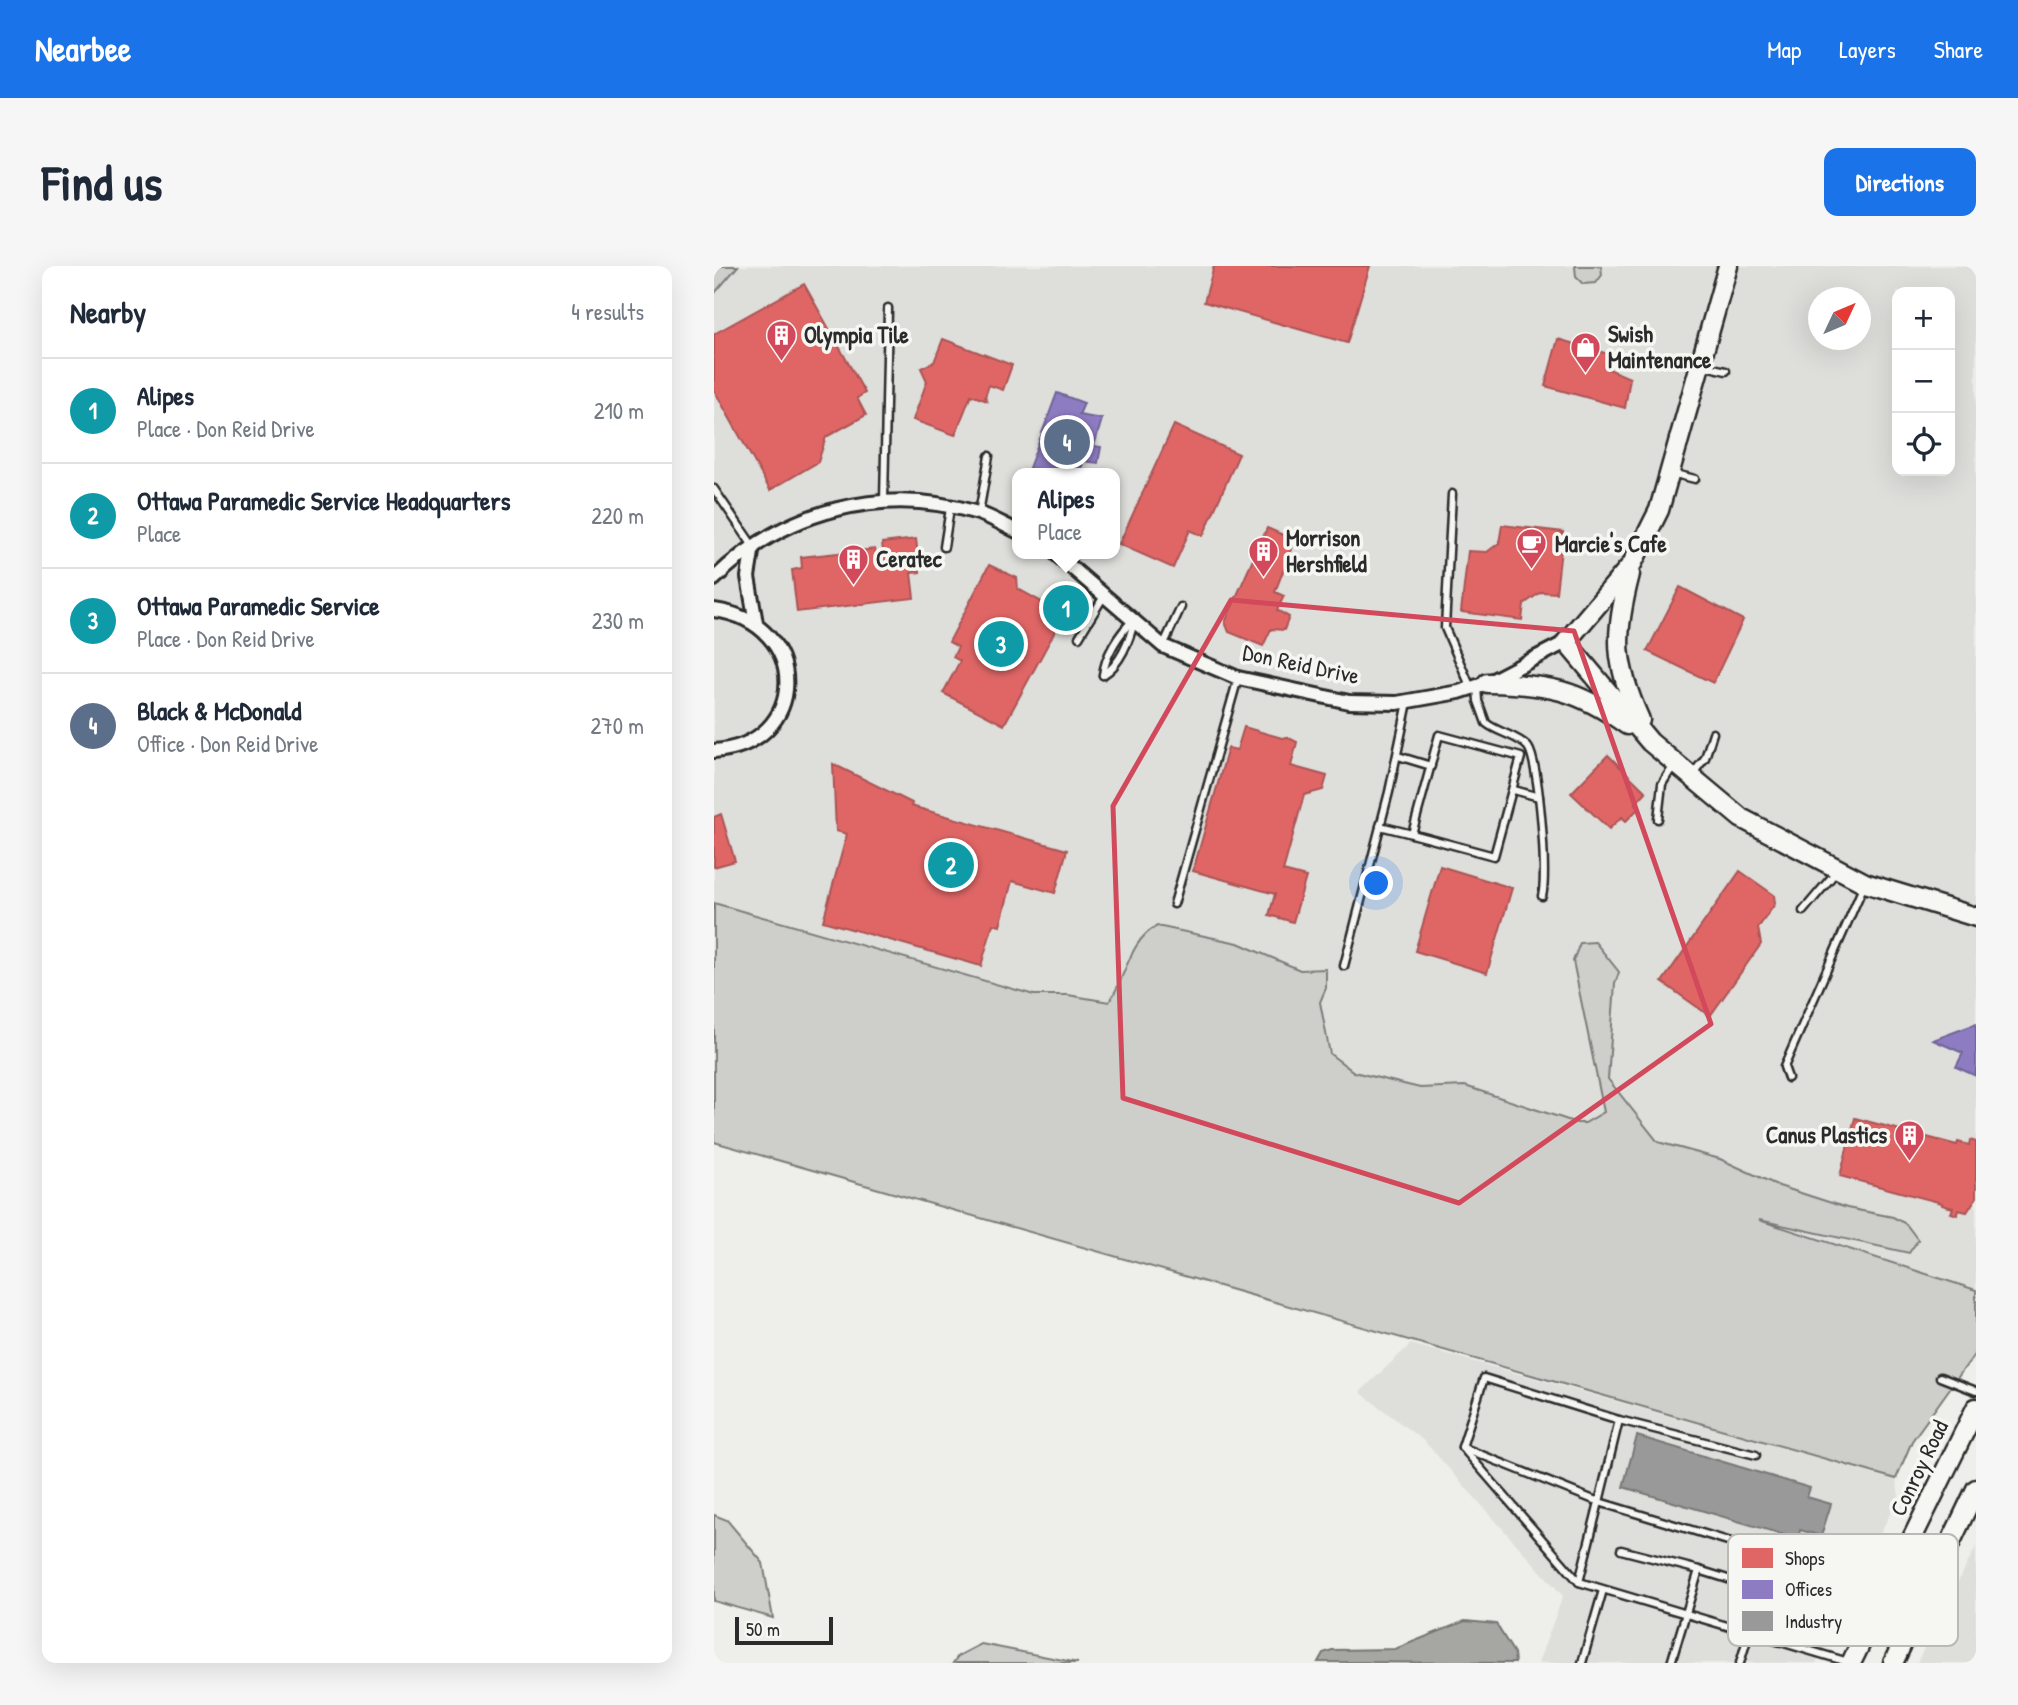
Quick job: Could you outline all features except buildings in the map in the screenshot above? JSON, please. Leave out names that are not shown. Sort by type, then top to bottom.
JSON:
[{"type":"street","name":"Don Reid Drive","points":[[1071,559],[1163,646],[1238,678],[1349,702],[1408,702],[1478,686],[1566,642],[1632,564],[1659,510],[1728,266]]},
{"type":"street","points":[[714,579],[753,547],[806,518],[852,504],[884,501],[950,508],[979,513],[1012,529]]},
{"type":"street","points":[[753,547],[748,577],[756,623]]},
{"type":"street","points":[[1632,564],[1620,610],[1618,650],[1622,680],[1650,742]]},
{"type":"street","points":[[714,610],[736,613],[756,623],[778,648],[786,670],[786,693],[778,714],[765,732],[733,749],[714,751]]},
{"type":"street","points":[[1566,642],[1650,742]]},
{"type":"street","points":[[1478,686],[1528,684],[1585,697],[1650,742],[1741,818],[1865,883],[1976,917]]},
{"type":"street","name":"Conroy Road","points":[[1914,1534],[1976,1408]]},
{"type":"street","points":[[1955,1534],[1976,1489]]},
{"type":"street","name":"Conroy Road","points":[[1851,1663],[1859,1646]]},
{"type":"street","points":[[1893,1663],[1901,1646]]},
{"type":"lane","points":[[884,501],[888,308]]},
{"type":"lane","points":[[1701,365],[1726,371]]},
{"type":"lane","points":[[979,513],[989,456]]},
{"type":"lane","points":[[1671,472],[1695,479]]},
{"type":"lane","points":[[714,489],[753,547]]},
{"type":"lane","points":[[1452,494],[1445,628],[1478,686],[1478,701],[1486,723],[1529,749],[1539,797],[1542,896]]},
{"type":"lane","points":[[944,547],[950,508]]},
{"type":"lane","points":[[1079,638],[1105,594]]},
{"type":"lane","points":[[1163,646],[1181,607]]},
{"type":"lane","points":[[1134,620],[1131,635],[1113,670],[1103,675],[1104,664],[1124,629],[1134,620]]},
{"type":"lane","points":[[1174,904],[1238,678]]},
{"type":"lane","points":[[1344,967],[1398,756],[1408,702]]},
{"type":"lane","points":[[1690,776],[1705,758],[1713,733]]},
{"type":"lane","points":[[1380,825],[1412,834],[1494,856],[1521,757],[1439,735],[1412,834]]},
{"type":"lane","points":[[1398,756],[1431,766]]},
{"type":"lane","points":[[1658,819],[1662,784],[1675,764]]},
{"type":"lane","points":[[1514,790],[1539,797]]},
{"type":"lane","points":[[1803,911],[1838,870]]},
{"type":"lane","points":[[1788,1078],[1784,1067],[1865,883]]},
{"type":"lane","points":[[1940,1377],[1976,1391]]},
{"type":"lane","points":[[1462,1447],[1484,1378],[1619,1420],[1756,1455]]},
{"type":"lane","points":[[1578,1583],[1619,1420]]},
{"type":"lane","points":[[1462,1447],[1599,1502],[1728,1541]]},
{"type":"lane","points":[[1462,1447],[1578,1583],[1728,1626]]},
{"type":"lane","points":[[1621,1550],[1728,1579]]},
{"type":"lane","points":[[1671,1663],[1688,1614],[1699,1570]]},
{"type":"lane","points":[[1582,1663],[1603,1590]]},
{"type":"lane","points":[[1740,1663],[1745,1646]]},
{"type":"lane","points":[[1793,1646],[1851,1663]]},
{"type":"highlighted area","points":[[1231,600],[1574,631],[1711,1024],[1459,1203],[1123,1098],[1113,806]]},
{"type":"shaded area","points":[[714,266],[1976,266],[1976,1290],[714,909]]},
{"type":"shaded area","points":[[714,266],[738,266],[714,294]]},
{"type":"shaded area","points":[[1575,266],[1601,266],[1602,275],[1596,283],[1583,284],[1576,277]]},
{"type":"shaded area","points":[[714,903],[1034,995],[1068,995],[1109,1002],[1140,941],[1157,926],[1238,943],[1300,970],[1326,969],[1326,988],[1320,1002],[1330,1054],[1354,1072],[1420,1088],[1465,1086],[1577,1123],[1585,1123],[1604,1112],[1573,961],[1580,943],[1595,942],[1619,972],[1615,984],[1608,1079],[1658,1142],[1720,1159],[1779,1186],[1847,1208],[1893,1217],[1906,1224],[1918,1240],[1909,1253],[1759,1220],[1976,1290],[1976,1352],[1912,1441],[1896,1479],[714,1142]]},
{"type":"shaded area","points":[[1411,1344],[1896,1479],[1899,1496],[1880,1534],[1728,1534],[1728,1646],[1824,1646],[1816,1663],[1538,1663],[1563,1596],[1425,1442],[1360,1392]]},
{"type":"shaded area","points":[[714,1515],[727,1520],[763,1563],[773,1618],[714,1601]]},
{"type":"shaded area","points":[[1976,1547],[1976,1663],[1917,1663],[1925,1646],[1958,1646],[1958,1582]]},
{"type":"shaded area","points":[[1465,1621],[1496,1624],[1514,1653],[1515,1663],[1318,1662],[1323,1653],[1332,1650],[1395,1649]]},
{"type":"shaded area","points":[[981,1644],[1078,1663],[953,1663],[958,1656]]},
{"type":"place","name":"Olympia Tile","points":[[781,362]]},
{"type":"place","name":"Swish Maintenance","points":[[1585,374]]},
{"type":"place","name":"Black & McDonald","points":[[1067,442]]},
{"type":"place","name":"Marcie's Cafe","points":[[1532,571]]},
{"type":"place","name":"Morrison Hershfield","points":[[1263,578]]},
{"type":"place","name":"Ceratec","points":[[853,586]]},
{"type":"place","name":"Alipes","points":[[1066,608]]},
{"type":"place","name":"Ottawa Paramedic Service","points":[[1001,644]]},
{"type":"place","name":"Ottawa Paramedic Service Headquarters","points":[[951,865]]},
{"type":"place","name":"Canus Plastics","points":[[1910,1162]]}]
